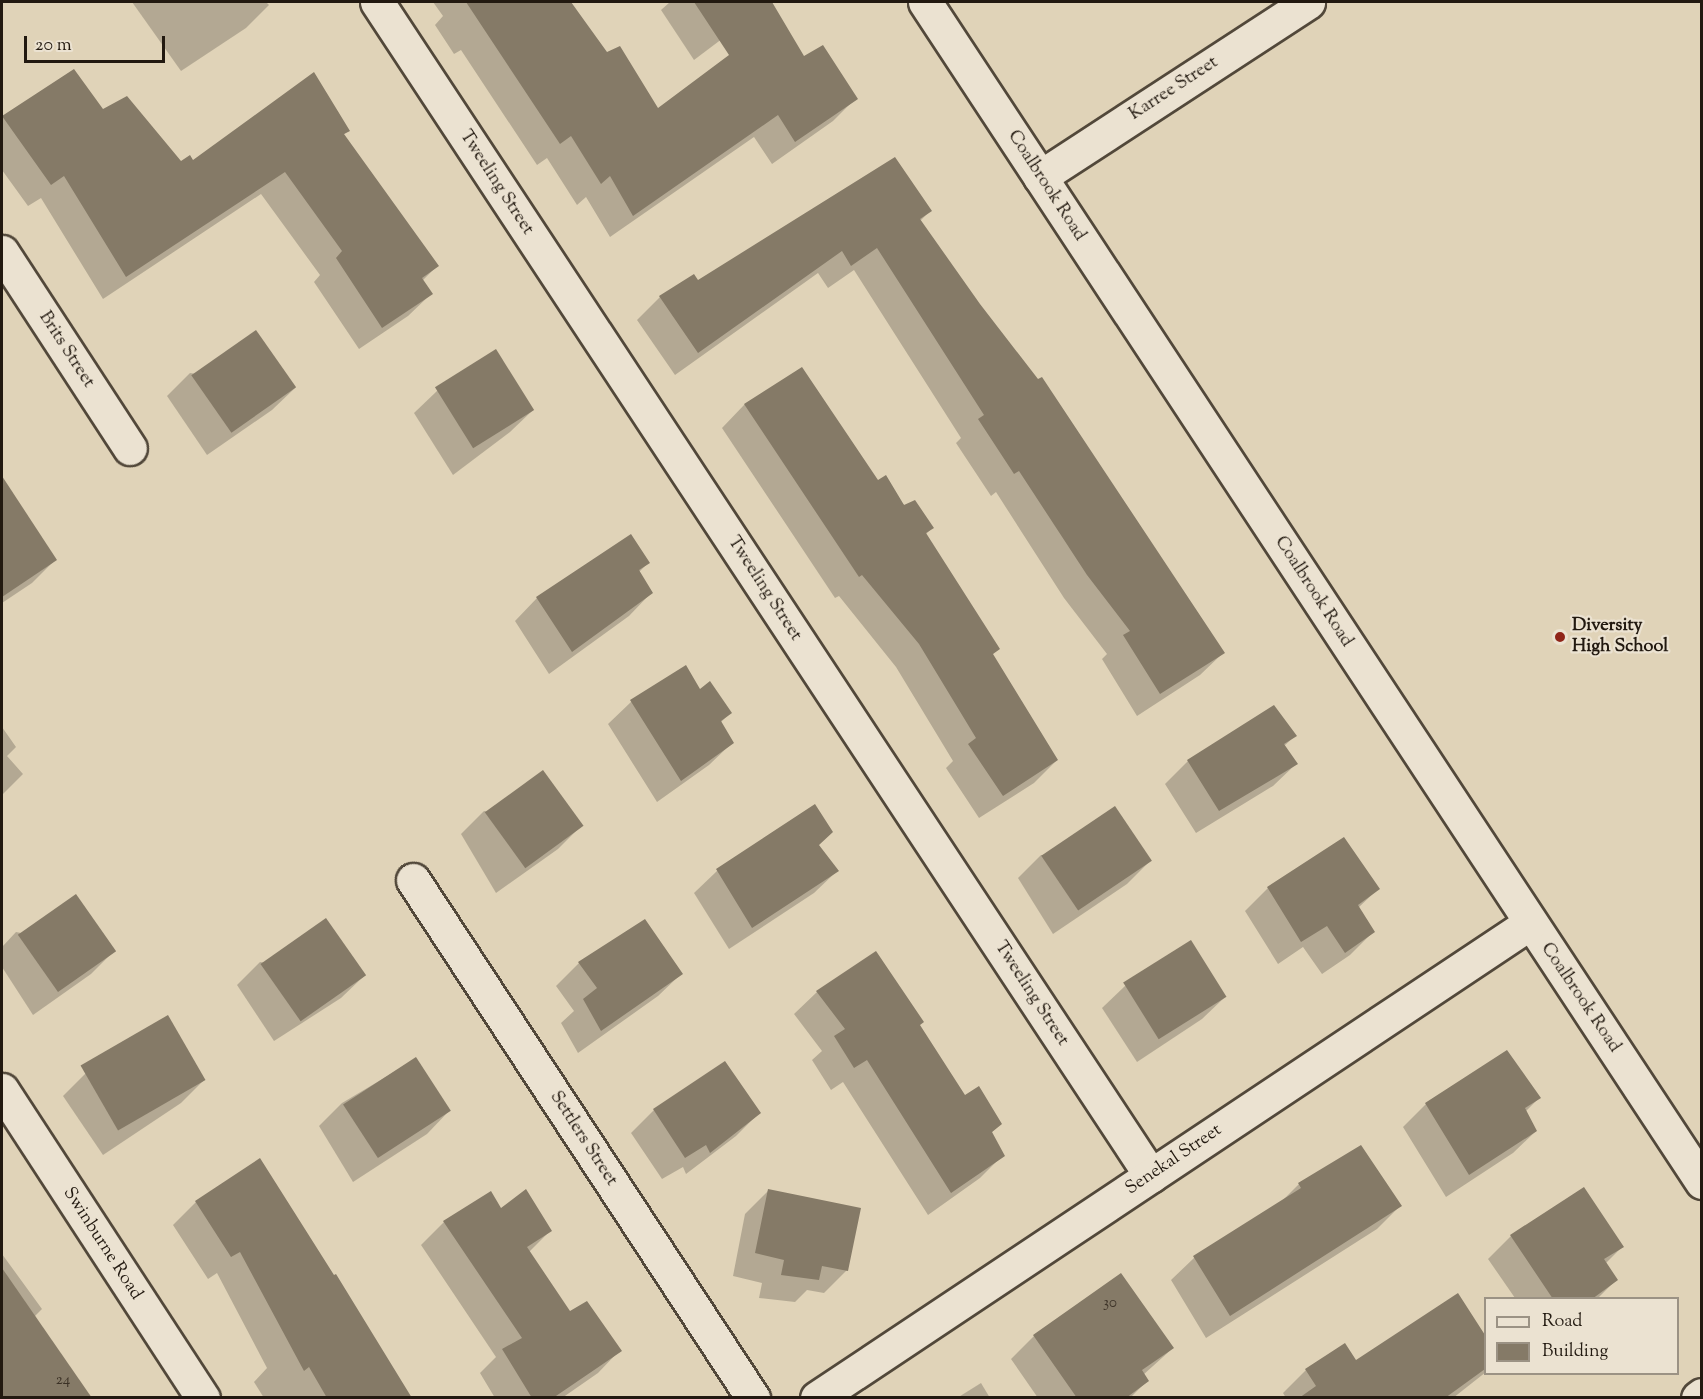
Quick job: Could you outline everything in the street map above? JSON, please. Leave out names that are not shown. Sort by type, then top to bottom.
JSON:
[{"type":"street","name":"Tweeling Street","points":[[377,2],[1151,1176]]},
{"type":"street","name":"Coalbrook Road","points":[[925,2],[1701,1182]]},
{"type":"street","name":"Karree Street","points":[[1040,177],[1308,2]]},
{"type":"street","name":"Brits Street","points":[[2,252],[130,448]]},
{"type":"street","name":"Settlers Street","points":[[413,880],[753,1398]]},
{"type":"street","name":"Senekal Street","points":[[817,1398],[1530,923]]},
{"type":"street","name":"Swinburne Road","points":[[2,1090],[203,1398]]},
{"type":"building","points":[[466,2],[571,2],[607,52],[620,46],[658,108],[729,55],[694,2],[772,2],[804,56],[823,45],[858,99],[795,142],[778,115],[633,216],[610,176],[601,184],[571,136],[560,144]]},
{"type":"building","points":[[74,69],[103,109],[127,96],[181,161],[190,155],[193,160],[314,72],[350,131],[344,134],[439,266],[422,278],[433,294],[382,328],[336,258],[342,251],[285,172],[126,277],[64,176],[51,185],[2,116]]},
{"type":"building","points":[[895,157],[932,211],[920,219],[980,304],[1038,379],[1042,377],[1225,653],[1160,694],[1123,635],[1130,631],[1087,575],[1019,471],[1014,474],[978,419],[984,415],[877,248],[851,266],[842,251],[698,353],[659,296],[694,274],[698,280]]},
{"type":"building","points":[[256,330],[296,387],[231,433],[191,375]]},
{"type":"building","points":[[496,349],[534,410],[473,448],[435,387]]},
{"type":"building","points":[[802,367],[878,480],[886,475],[904,505],[915,500],[934,528],[926,533],[1000,649],[993,654],[1058,760],[1003,796],[968,744],[976,738],[919,644],[862,575],[859,577],[744,404]]},
{"type":"building","points":[[2,476],[57,560],[2,597]]},
{"type":"building","points":[[631,534],[650,563],[639,570],[653,593],[572,652],[536,597]]},
{"type":"building","points":[[686,665],[700,689],[710,681],[732,713],[721,721],[734,743],[681,781],[630,700]]},
{"type":"building","points":[[1274,705],[1297,736],[1284,744],[1298,764],[1219,811],[1187,760]]},
{"type":"building","points":[[543,770],[584,826],[525,868],[485,812]]},
{"type":"building","points":[[815,804],[833,832],[819,845],[839,871],[752,928],[716,869]]},
{"type":"building","points":[[1115,806],[1152,861],[1078,910],[1041,856]]},
{"type":"building","points":[[1344,837],[1380,889],[1358,905],[1375,932],[1345,953],[1327,926],[1301,942],[1267,887]]},
{"type":"building","points":[[76,894],[116,951],[58,992],[18,935]]},
{"type":"building","points":[[326,918],[366,975],[301,1021],[260,964]]},
{"type":"building","points":[[645,919],[683,974],[601,1031],[583,999],[597,988],[578,962]]},
{"type":"building","points":[[1191,940],[1227,997],[1159,1039],[1123,982]]},
{"type":"building","points":[[876,951],[924,1022],[920,1025],[965,1095],[979,1086],[1002,1124],[992,1132],[1005,1156],[951,1193],[867,1060],[854,1068],[834,1036],[845,1029],[816,991]]},
{"type":"building","points":[[168,1015],[206,1080],[118,1130],[81,1066]]},
{"type":"building","points":[[1507,1050],[1541,1098],[1525,1108],[1537,1131],[1469,1175],[1425,1103]]},
{"type":"building","points":[[416,1057],[451,1111],[378,1158],[343,1104]]},
{"type":"building","points":[[725,1061],[761,1113],[710,1153],[706,1145],[685,1158],[653,1109]]},
{"type":"building","points":[[1361,1145],[1402,1206],[1230,1316],[1193,1256],[1301,1188],[1298,1183]]},
{"type":"building","points":[[260,1158],[334,1275],[336,1274],[412,1398],[327,1398],[309,1367],[304,1371],[240,1252],[231,1257],[195,1201]]},
{"type":"building","points":[[1584,1187],[1624,1247],[1604,1259],[1618,1280],[1595,1297],[1552,1297],[1510,1235]]},
{"type":"building","points":[[526,1189],[552,1231],[527,1247],[570,1311],[587,1301],[622,1351],[553,1398],[532,1398],[502,1349],[522,1338],[443,1221],[491,1191],[501,1208]]},
{"type":"building","points":[[768,1189],[861,1208],[848,1271],[822,1266],[819,1280],[781,1275],[784,1260],[755,1253]]},
{"type":"building","points":[[2,1268],[92,1398],[2,1398]]},
{"type":"building","points":[[1121,1273],[1174,1348],[1142,1370],[1149,1381],[1126,1398],[1077,1398],[1033,1335]]},
{"type":"building","points":[[1458,1293],[1484,1333],[1484,1370],[1445,1398],[1299,1398],[1316,1386],[1305,1369],[1345,1343],[1356,1360]]},
{"type":"place","name":"Diversity High School","points":[[1560,637]]}]
